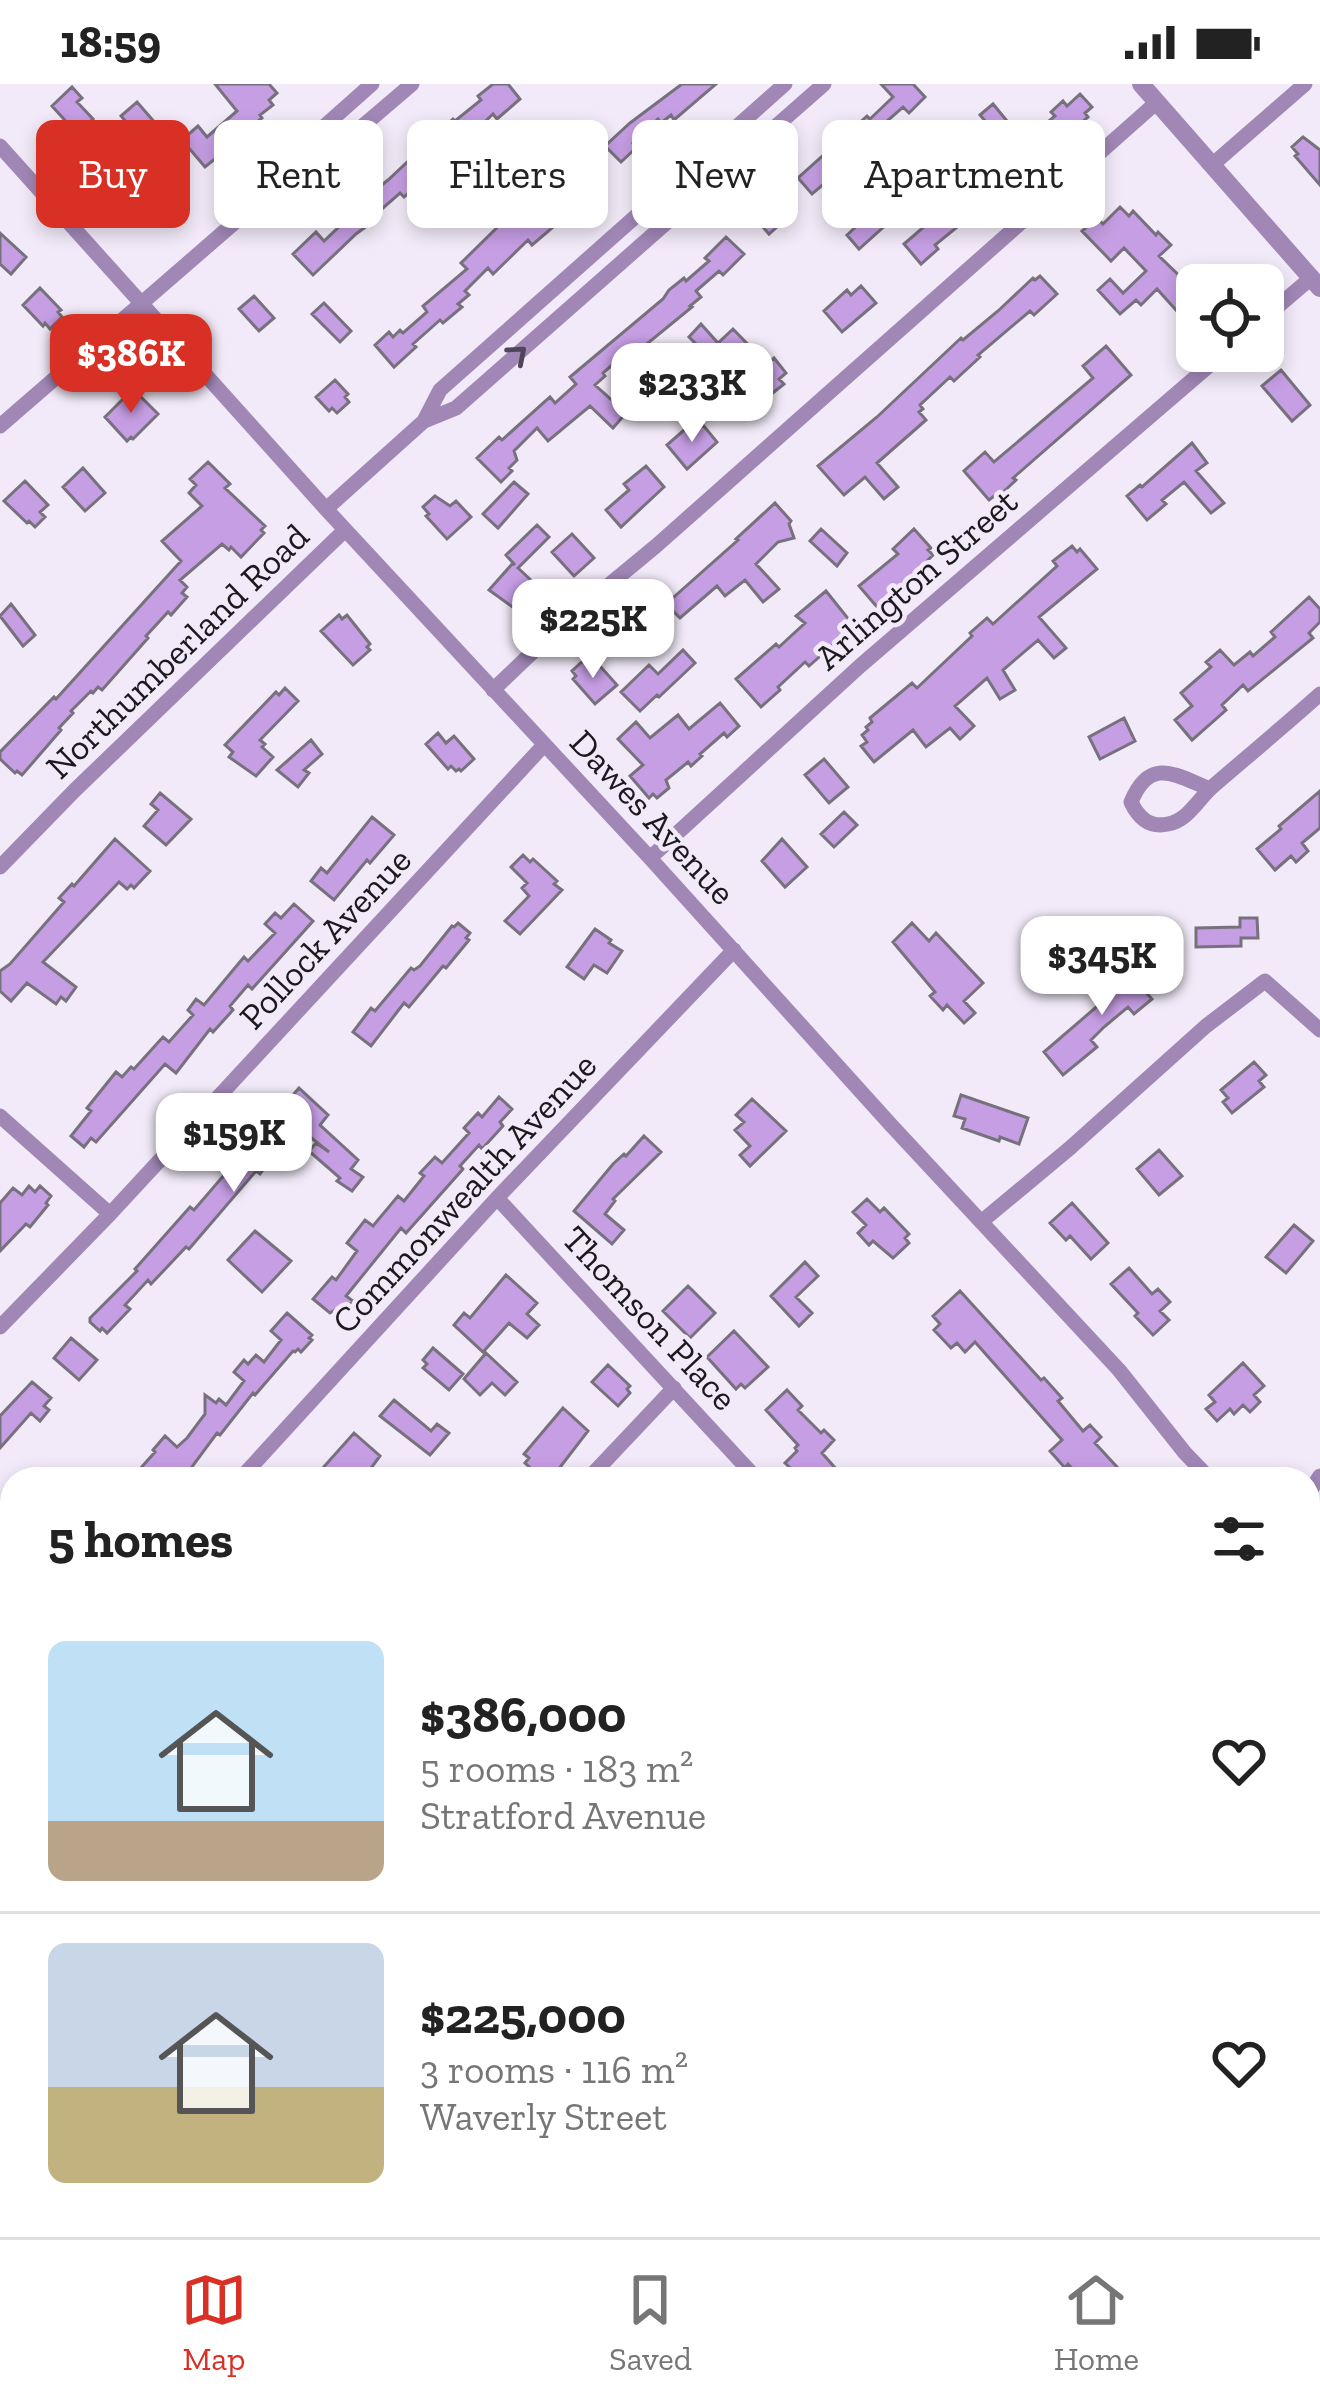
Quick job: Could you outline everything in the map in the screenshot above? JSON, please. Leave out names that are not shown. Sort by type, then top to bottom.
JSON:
[{"type":"street","points":[[331,120],[371,84]]},
{"type":"street","points":[[370,120],[412,84]]},
{"type":"street","points":[[743,120],[784,84]]},
{"type":"street","points":[[783,120],[824,84]]},
{"type":"street","points":[[1141,84],[1316,283],[1284,305]]},
{"type":"street","points":[[1212,165],[1304,84]]},
{"type":"street","points":[[493,690],[564,622],[1157,102]]},
{"type":"street","name":"Dawes Avenue","points":[[0,146],[345,530],[1119,1370],[1198,1467]]},
{"type":"street","points":[[424,422],[440,390],[632,218]]},
{"type":"street","points":[[0,426],[229,228]]},
{"type":"street","points":[[326,509],[424,422],[456,408],[661,228]]},
{"type":"street","name":"Arlington Street","points":[[650,858],[860,666],[1202,372]]},
{"type":"street","name":"Northumberland Road","points":[[0,867],[345,530]]},
{"type":"street","points":[[1210,789],[1158,772],[1147,776],[1132,802],[1137,815],[1149,824],[1165,825],[1184,818],[1210,789],[1320,694]]},
{"type":"street","name":"Pollock Avenue","points":[[0,1327],[544,745]]},
{"type":"street","name":"Commonwealth Avenue","points":[[251,1467],[497,1198],[734,950]]},
{"type":"street","points":[[981,1222],[1206,1026],[1265,981],[1320,1030]]},
{"type":"street","points":[[0,1116],[110,1214]]},
{"type":"street","name":"Thomson Place","points":[[497,1198],[746,1467]]},
{"type":"street","points":[[599,1467],[674,1388]]},
{"type":"building","points":[[215,84],[269,84],[277,93],[260,120],[227,120],[237,111]]},
{"type":"building","points":[[493,84],[508,84],[520,99],[497,119],[493,114],[487,120],[456,120],[481,100],[478,96]]},
{"type":"building","points":[[682,84],[716,84],[674,120],[671,115],[665,120],[634,120]]},
{"type":"building","points":[[881,84],[913,84],[925,97],[909,113],[903,107],[888,120],[871,120],[893,97]]},
{"type":"building","points":[[72,87],[82,98],[77,102],[93,119],[65,120],[52,106]]},
{"type":"building","points":[[1080,94],[1092,107],[1085,120],[1050,120],[1055,116],[1051,112],[1063,101],[1067,106]]},
{"type":"building","points":[[137,102],[153,120],[124,120],[121,116]]},
{"type":"building","points":[[993,104],[1006,120],[984,120],[980,115]]},
{"type":"building","points":[[630,123],[632,152],[621,162],[608,143]]},
{"type":"building","points":[[198,126],[207,137],[214,131],[214,160],[205,167],[190,149],[190,133]]},
{"type":"building","points":[[1303,137],[1320,150],[1320,185],[1295,156],[1292,147]]},
{"type":"building","points":[[822,156],[822,186],[812,194],[798,178]]},
{"type":"building","points":[[407,162],[407,194],[400,193],[383,208],[383,184]]},
{"type":"building","points":[[1120,207],[1129,216],[1133,211],[1171,245],[1159,256],[1176,273],[1176,310],[1157,289],[1141,305],[1136,300],[1120,314],[1098,290],[1110,279],[1123,293],[1146,271],[1124,248],[1111,261],[1082,231],[1105,228]]},
{"type":"building","points":[[338,228],[364,228],[313,275],[293,254],[316,232],[324,241]]},
{"type":"building","points":[[497,228],[552,228],[532,245],[528,240],[493,274],[488,268],[465,291],[469,295],[458,304],[462,307],[443,323],[440,320],[394,367],[375,345],[389,332],[393,337],[400,330],[403,333],[427,312],[423,306],[467,269],[461,263]]},
{"type":"building","points":[[855,228],[882,228],[859,249],[847,235]]},
{"type":"building","points":[[923,228],[956,228],[921,264],[904,244]]},
{"type":"building","points":[[0,233],[26,257],[11,274],[0,264]]},
{"type":"building","points":[[726,237],[744,254],[723,275],[719,271],[696,291],[701,297],[692,307],[631,357],[627,352],[595,385],[626,413],[613,428],[590,406],[548,441],[537,428],[514,451],[517,460],[501,482],[477,458],[550,397],[555,403],[576,384],[570,377],[709,261],[705,258]]},
{"type":"building","points":[[1040,276],[1057,294],[1034,315],[1030,311],[954,381],[950,377],[920,405],[926,420],[877,463],[898,487],[884,499],[865,477],[844,495],[818,466],[961,338]]},
{"type":"building","points":[[861,286],[876,303],[842,332],[824,311],[847,290],[851,295]]},
{"type":"building","points":[[40,288],[61,310],[62,317],[50,329],[23,305]]},
{"type":"building","points":[[254,296],[274,318],[259,331],[239,309]]},
{"type":"building","points":[[324,303],[351,331],[340,342],[312,314]]},
{"type":"building","points":[[701,324],[718,343],[733,329],[767,364],[774,358],[786,373],[779,379],[784,384],[765,399],[762,395],[757,399],[728,362],[721,369],[689,337]]},
{"type":"building","points":[[1106,346],[1131,375],[989,500],[964,471],[985,452],[994,462],[1093,378],[1083,366]]},
{"type":"building","points":[[1283,372],[1310,405],[1292,421],[1262,386]]},
{"type":"building","points":[[335,380],[349,402],[337,413],[316,397]]},
{"type":"building","points":[[133,389],[158,414],[127,441],[105,417]]},
{"type":"building","points":[[691,424],[696,430],[703,425],[717,442],[687,469],[667,445]]},
{"type":"building","points":[[1192,443],[1207,463],[1196,471],[1224,503],[1211,513],[1184,482],[1147,520],[1127,496]]},
{"type":"building","points":[[208,462],[230,484],[225,488],[265,526],[264,533],[241,557],[222,544],[180,580],[187,587],[182,593],[187,597],[146,636],[102,690],[91,691],[71,711],[61,730],[22,775],[15,773],[0,759],[0,752],[56,699],[181,561],[162,541],[202,506],[189,493],[196,485],[190,479]]},
{"type":"building","points":[[646,466],[664,487],[621,527],[606,510],[629,490],[624,484]]},
{"type":"building","points":[[83,468],[105,493],[85,511],[63,487]]},
{"type":"building","points":[[25,481],[48,505],[35,527],[4,501]]},
{"type":"building","points":[[514,482],[528,494],[498,528],[483,514]]},
{"type":"building","points":[[435,496],[450,506],[456,501],[471,517],[447,539],[423,507]]},
{"type":"building","points":[[775,503],[791,521],[794,538],[778,542],[756,564],[779,589],[763,602],[745,580],[725,596],[717,586],[680,618],[666,604]]},
{"type":"building","points":[[537,525],[549,537],[518,568],[533,582],[526,589],[532,596],[518,611],[489,590],[515,565],[506,555]]},
{"type":"building","points":[[821,529],[847,553],[837,566],[810,541]]},
{"type":"building","points":[[914,529],[933,555],[877,607],[859,586],[898,554],[893,549]]},
{"type":"building","points":[[572,534],[594,558],[574,576],[552,552]]},
{"type":"building","points":[[1072,546],[1097,569],[1039,617],[1066,648],[1054,658],[1038,640],[1003,670],[1015,690],[1000,699],[987,678],[955,706],[974,726],[960,739],[950,728],[926,747],[913,730],[874,762],[861,746],[867,742],[862,735],[870,718],[912,683],[917,688],[987,618],[993,624],[1057,566],[1053,561]]},
{"type":"building","points":[[826,591],[854,626],[809,666],[805,662],[761,707],[736,679],[805,623],[796,616]]},
{"type":"building","points":[[1309,597],[1320,609],[1320,622],[1309,633],[1313,638],[1248,691],[1243,685],[1222,705],[1226,710],[1192,740],[1175,720],[1192,706],[1181,693],[1211,667],[1206,662],[1220,650],[1234,665],[1250,652],[1253,656]]},
{"type":"building","points":[[11,604],[35,635],[23,646],[0,616]]},
{"type":"building","points":[[339,615],[342,619],[347,615],[370,644],[370,650],[353,665],[321,631]]},
{"type":"building","points":[[683,650],[695,663],[640,711],[621,692],[649,665],[658,674]]},
{"type":"building","points":[[585,659],[595,668],[599,665],[617,685],[595,704],[573,679],[572,671]]},
{"type":"building","points":[[285,688],[298,701],[260,740],[273,757],[256,776],[229,757],[233,752],[225,745]]},
{"type":"building","points":[[720,703],[739,726],[727,737],[724,733],[691,766],[688,762],[666,780],[669,788],[657,798],[653,794],[649,798],[630,776],[643,765],[618,739],[636,722],[650,738],[678,715],[689,729]]},
{"type":"building","points":[[1124,718],[1135,741],[1100,759],[1089,737]]},
{"type":"building","points":[[438,733],[446,743],[454,736],[474,759],[461,771],[448,769],[426,744]]},
{"type":"building","points":[[311,740],[322,754],[304,770],[309,773],[298,787],[277,770]]},
{"type":"building","points":[[824,759],[848,787],[829,803],[805,775]]},
{"type":"building","points":[[1320,791],[1320,828],[1302,843],[1308,851],[1296,862],[1291,856],[1275,870],[1257,849]]},
{"type":"building","points":[[160,793],[191,819],[166,845],[144,826],[158,810],[151,804]]},
{"type":"building","points":[[844,812],[857,825],[834,847],[821,834]]},
{"type":"building","points":[[372,817],[394,835],[334,900],[311,881],[321,868],[327,873]]},
{"type":"building","points":[[115,839],[150,871],[134,888],[119,882],[43,962],[76,987],[66,1001],[61,997],[56,1004],[27,983],[11,1001],[0,991],[0,971]]},
{"type":"building","points":[[782,839],[807,867],[785,887],[762,861]]},
{"type":"building","points":[[523,855],[530,862],[533,859],[562,890],[520,934],[505,921],[529,896],[522,888],[527,883],[511,867]]},
{"type":"building","points":[[294,904],[313,921],[252,989],[248,985],[230,1006],[233,1010],[213,1032],[210,1029],[176,1073],[165,1064],[96,1142],[91,1138],[84,1147],[71,1136],[116,1072],[122,1077],[134,1069],[163,1037],[169,1042],[193,1015],[188,1010],[196,999],[204,1005],[244,957],[248,961],[275,933],[265,924],[275,913],[281,918]]},
{"type":"building","points":[[1240,918],[1257,918],[1258,938],[1241,938],[1241,946],[1196,947],[1196,928],[1240,927]]},
{"type":"building","points":[[458,923],[470,933],[469,940],[409,1007],[404,1003],[371,1046],[353,1032],[371,1008],[375,1011]]},
{"type":"building","points":[[912,923],[929,941],[936,933],[983,983],[964,1001],[975,1013],[964,1023],[930,996],[935,992],[893,942]]},
{"type":"building","points":[[595,929],[622,951],[607,973],[594,965],[584,979],[567,967]]},
{"type":"building","points":[[1146,959],[1158,974],[1142,988],[1152,999],[1134,1014],[1128,1007],[1104,1027],[1091,1040],[1097,1047],[1063,1075],[1044,1052]]},
{"type":"building","points":[[1254,1062],[1266,1075],[1259,1081],[1264,1087],[1232,1113],[1221,1090]]},
{"type":"building","points":[[299,1088],[328,1115],[320,1125],[358,1160],[351,1169],[363,1177],[352,1191],[309,1151],[316,1143],[329,1152],[295,1125],[260,1174],[256,1171],[189,1249],[151,1284],[148,1280],[107,1333],[100,1331],[90,1318],[190,1207],[194,1210]]},
{"type":"building","points":[[961,1095],[1028,1118],[1019,1144],[962,1128],[965,1119],[954,1116]]},
{"type":"building","points":[[499,1097],[512,1109],[500,1122],[503,1126],[482,1149],[479,1145],[406,1233],[401,1228],[346,1296],[353,1301],[342,1313],[337,1309],[330,1313],[313,1299],[332,1277],[336,1280],[357,1251],[347,1243],[365,1220],[373,1226],[398,1196],[404,1201],[424,1176],[420,1173],[435,1157],[442,1163],[469,1133],[464,1128],[478,1113],[482,1117]]},
{"type":"building","points":[[752,1099],[786,1131],[750,1166],[740,1155],[750,1146],[735,1130],[744,1122],[736,1115]]},
{"type":"building","points":[[644,1136],[661,1152],[613,1199],[605,1214],[624,1230],[612,1244],[574,1211]]},
{"type":"building","points":[[1159,1150],[1182,1176],[1159,1195],[1137,1169]]},
{"type":"building","points":[[29,1186],[35,1192],[40,1186],[51,1196],[48,1205],[0,1251],[0,1203],[13,1188],[22,1195]]},
{"type":"building","points":[[867,1199],[880,1212],[884,1208],[909,1234],[905,1238],[909,1243],[893,1258],[858,1233],[866,1225],[853,1212]]},
{"type":"building","points":[[1072,1203],[1108,1243],[1091,1259],[1050,1223]]},
{"type":"building","points":[[1294,1225],[1313,1241],[1286,1273],[1266,1257]]},
{"type":"building","points":[[255,1231],[291,1261],[262,1292],[228,1260]]},
{"type":"building","points":[[805,1262],[818,1276],[796,1297],[812,1313],[799,1326],[771,1296]]},
{"type":"building","points":[[1129,1268],[1152,1294],[1158,1289],[1170,1302],[1160,1311],[1169,1320],[1153,1335],[1111,1284]]},
{"type":"building","points":[[506,1275],[537,1303],[527,1314],[539,1325],[527,1338],[509,1323],[483,1352],[454,1325],[464,1313],[470,1318]]},
{"type":"building","points":[[688,1286],[715,1313],[690,1338],[663,1311]]},
{"type":"building","points":[[960,1291],[1062,1398],[1058,1401],[1083,1431],[1090,1425],[1101,1437],[1095,1443],[1117,1467],[1064,1467],[1050,1451],[1062,1440],[975,1342],[965,1352],[957,1343],[951,1348],[934,1330],[940,1324],[933,1316]]},
{"type":"building","points":[[287,1313],[312,1340],[301,1352],[293,1351],[253,1393],[192,1467],[142,1467],[165,1436],[177,1447],[187,1438],[205,1414],[205,1395],[226,1405],[244,1381],[234,1372],[244,1360],[248,1364],[256,1355],[264,1362],[281,1340],[271,1331]]},
{"type":"building","points":[[734,1331],[768,1367],[745,1388],[741,1384],[736,1389],[707,1357]]},
{"type":"building","points":[[71,1338],[97,1360],[79,1380],[54,1358]]},
{"type":"building","points":[[433,1348],[463,1374],[449,1390],[423,1368]]},
{"type":"building","points":[[486,1353],[517,1382],[505,1395],[492,1383],[480,1395],[464,1379]]},
{"type":"building","points":[[1243,1363],[1264,1386],[1254,1395],[1260,1402],[1250,1412],[1243,1405],[1234,1414],[1230,1409],[1217,1421],[1206,1409],[1215,1402],[1209,1395]]},
{"type":"building","points":[[608,1365],[630,1386],[630,1393],[618,1406],[592,1382]]},
{"type":"building","points":[[32,1382],[51,1398],[44,1406],[49,1410],[40,1421],[31,1413],[0,1448],[0,1416]]},
{"type":"building","points":[[787,1390],[802,1406],[798,1410],[834,1440],[822,1453],[834,1467],[789,1467],[785,1463],[798,1445],[766,1410]]},
{"type":"building","points":[[394,1400],[431,1431],[437,1424],[449,1433],[430,1455],[380,1416]]},
{"type":"building","points":[[563,1408],[588,1431],[560,1467],[530,1467],[524,1454]]},
{"type":"building","points":[[354,1433],[380,1456],[372,1467],[324,1467]]}]
